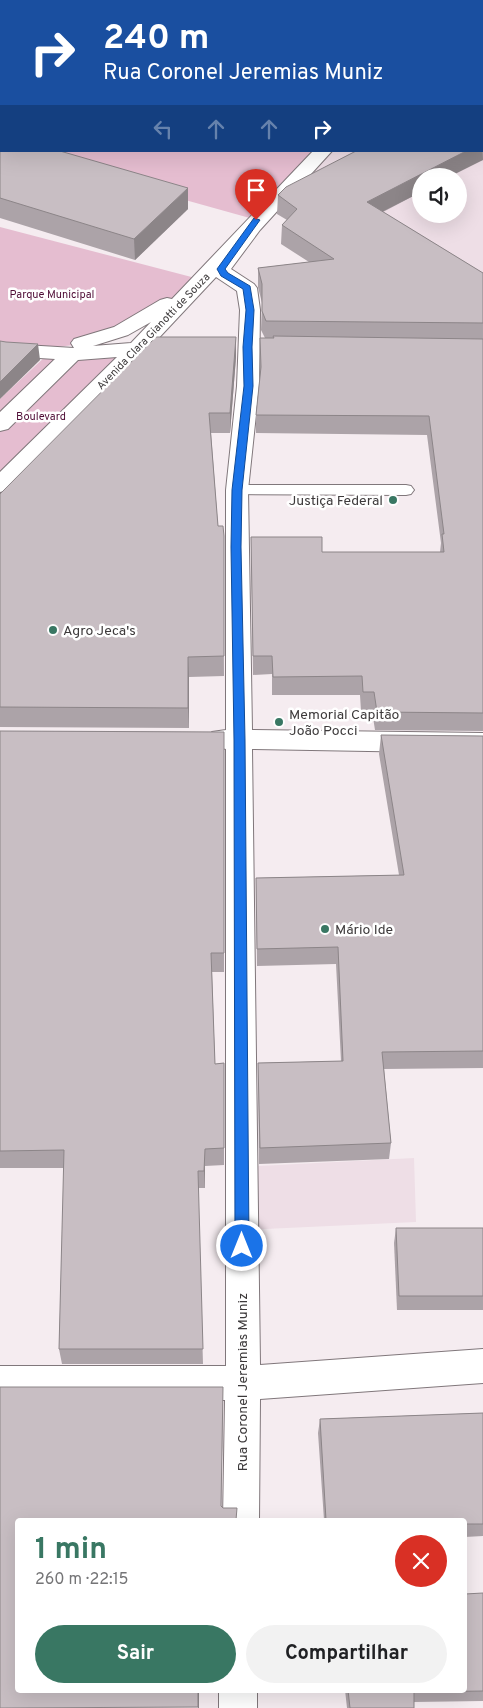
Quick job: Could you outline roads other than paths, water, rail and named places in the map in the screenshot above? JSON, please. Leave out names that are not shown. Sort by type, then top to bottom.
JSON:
[{"type":"street","name":"Avenida Clara Gianotti de Souza","points":[[0,485],[137,349],[203,280],[256,220],[322,152]]},
{"type":"street","name":"Rua Coronel Jeremias Muniz","points":[[241,1518],[243,1383],[236,547],[237,490],[248,386],[258,323],[250,310],[247,288],[224,275],[221,269],[256,220]]},
{"type":"street","points":[[4,350],[74,345],[109,335],[144,318],[203,280]]},
{"type":"street","points":[[4,350],[72,354],[137,349],[202,348]]},
{"type":"street","points":[[0,424],[72,354]]},
{"type":"street","points":[[199,740],[483,743]]},
{"type":"street","points":[[0,1383],[243,1383],[483,1366]]},
{"type":"street","points":[[238,1693],[238,1708]]},
{"type":"lane","points":[[237,490],[406,490]]},
{"type":"place","name":"Justiça Federal","points":[[393,500]]},
{"type":"place","name":"Agro Jeca's","points":[[53,630]]},
{"type":"place","name":"Memorial Capitão João Pocci","points":[[279,722]]},
{"type":"place","name":"Mário Ide","points":[[325,929]]},
{"type":"park label","name":"Parque Municipal","points":[[52,294]]},
{"type":"park label","name":"Boulevard","points":[[41,416]]}]
